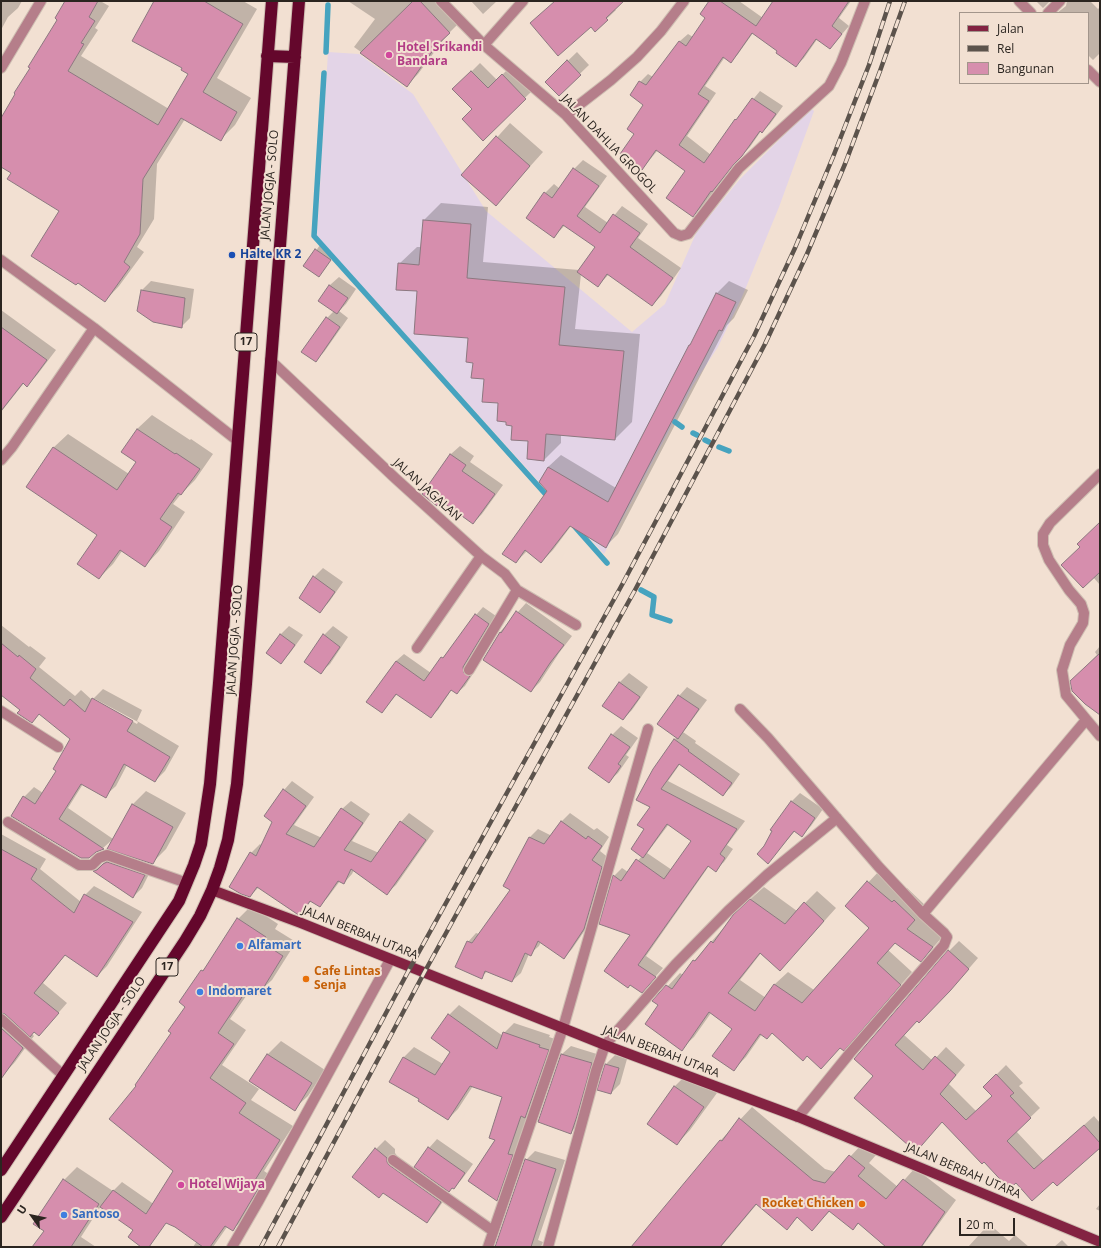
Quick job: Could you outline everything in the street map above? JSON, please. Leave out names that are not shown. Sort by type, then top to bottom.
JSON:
[{"type":"highway","name":"JALAN JOGJA - SOLO","points":[[1,1170],[179,901],[201,844],[210,784],[272,1]]},
{"type":"highway","name":"JALAN JOGJA - SOLO","points":[[1,1217],[185,941],[200,916],[212,890],[228,840],[237,784],[299,1]]},
{"type":"highway","points":[[267,56],[295,57]]},
{"type":"main road","name":"JALAN BERBAH UTARA","points":[[212,890],[301,923],[605,1045],[798,1117],[1100,1242]]},
{"type":"street","points":[[1,68],[41,1]]},
{"type":"street","name":"JALAN DAHLIA GROGOL","points":[[441,1],[484,44],[566,115],[674,233],[681,236],[688,234],[740,168],[829,86],[841,63],[865,1]]},
{"type":"street","points":[[484,44],[523,1]]},
{"type":"street","points":[[566,115],[637,57],[661,31],[684,1]]},
{"type":"street","points":[[1019,1],[1030,12]]},
{"type":"street","points":[[1049,12],[1060,1]]},
{"type":"street","points":[[1089,71],[1100,82]]},
{"type":"street","points":[[1,260],[94,328],[238,441]]},
{"type":"street","points":[[1,460],[16,441],[94,328]]},
{"type":"street","name":"JALAN JAGALAN","points":[[270,360],[395,478],[481,556],[505,574],[517,590],[576,625]]},
{"type":"street","points":[[1100,474],[1050,523],[1043,534],[1043,545],[1049,560],[1069,590],[1081,604],[1084,613],[1083,623],[1070,645],[1062,670],[1066,694],[1100,736]]},
{"type":"street","points":[[417,648],[481,556]]},
{"type":"street","points":[[469,670],[517,590]]},
{"type":"street","points":[[740,709],[768,738],[878,866],[947,937],[944,945],[850,1053],[798,1117]]},
{"type":"street","points":[[1,711],[58,747]]},
{"type":"street","points":[[923,914],[1086,720]]},
{"type":"street","points":[[488,1247],[563,1028],[648,729]]},
{"type":"street","points":[[548,1247],[596,1071],[605,1045],[676,965],[728,911],[766,875],[837,818]]},
{"type":"street","points":[[8,822],[79,865],[92,865],[99,858],[107,855],[187,883]]},
{"type":"street","points":[[232,1247],[390,960]]},
{"type":"street","points":[[1,1019],[64,1076]]},
{"type":"street","points":[[393,1160],[493,1231]]},
{"type":"shaded area","points":[[328,52],[359,54],[413,94],[486,211],[632,332],[665,304],[697,231],[740,179],[811,108],[814,111],[779,207],[742,297],[718,347],[693,385],[604,554],[317,236]]},
{"type":"building","points":[[65,1],[98,1],[89,17],[95,21],[81,43],[84,44],[68,71],[158,125],[188,74],[181,70],[182,68],[132,41],[154,1],[204,1],[243,24],[203,92],[237,112],[221,141],[181,118],[143,179],[140,234],[124,262],[130,267],[105,302],[78,283],[76,285],[31,256],[59,211],[7,179],[11,173],[1,167],[1,118],[15,94],[14,93],[30,68],[28,67],[57,20],[55,18]]},
{"type":"building","points":[[413,1],[420,1],[450,33],[436,46],[407,87],[360,53]]},
{"type":"building","points":[[555,1],[624,1],[606,18],[608,20],[595,32],[591,27],[558,56],[530,23]]},
{"type":"building","points":[[709,1],[720,1],[756,26],[773,1],[849,1],[832,26],[842,34],[830,49],[816,39],[796,67],[752,33],[731,63],[723,57],[698,94],[709,101],[679,145],[704,163],[735,119],[736,120],[752,98],[776,114],[762,133],[760,131],[742,156],[712,192],[711,191],[693,217],[666,198],[685,171],[656,150],[642,170],[620,154],[634,134],[627,129],[643,105],[630,95],[639,81],[646,85],[679,41],[686,46],[705,18],[700,14]]},
{"type":"building","points":[[567,60],[581,75],[559,96],[545,82]]},
{"type":"building","points":[[471,71],[488,88],[502,74],[526,99],[483,141],[462,119],[472,109],[452,89]]},
{"type":"building","points":[[496,136],[530,166],[496,206],[461,175]]},
{"type":"building","points":[[573,168],[599,186],[577,216],[600,233],[613,214],[640,233],[630,247],[673,278],[652,306],[607,274],[598,287],[577,272],[595,247],[563,225],[554,238],[526,218],[544,192],[552,198]]},
{"type":"building","points":[[423,220],[471,224],[467,278],[565,287],[559,345],[624,351],[615,440],[546,434],[544,461],[527,459],[528,441],[511,440],[512,426],[506,425],[506,422],[497,421],[498,403],[482,402],[484,379],[471,378],[473,363],[466,362],[468,338],[414,334],[417,291],[396,290],[398,263],[419,265]]},
{"type":"building","points":[[315,249],[331,260],[319,277],[303,266]]},
{"type":"building","points":[[329,285],[348,298],[337,314],[318,301]]},
{"type":"building","points":[[141,290],[185,298],[182,328],[153,322],[137,311]]},
{"type":"building","points":[[716,293],[736,302],[722,331],[719,330],[606,548],[570,526],[541,563],[525,550],[516,563],[502,554],[547,491],[539,482],[548,467],[608,502]]},
{"type":"building","points":[[326,317],[340,327],[316,362],[301,352]]},
{"type":"building","points":[[1,327],[47,360],[27,387],[23,383],[1,411]]},
{"type":"building","points":[[137,429],[200,469],[181,495],[178,493],[160,519],[172,527],[145,567],[120,550],[99,579],[77,564],[97,535],[26,487],[53,447],[117,490],[136,462],[121,452]]},
{"type":"building","points":[[450,454],[466,465],[462,471],[495,494],[473,524],[441,501],[437,506],[422,494]]},
{"type":"building","points":[[1100,522],[1100,572],[1083,588],[1061,565],[1080,547],[1077,544]]},
{"type":"building","points":[[313,576],[335,592],[320,613],[299,598]]},
{"type":"building","points":[[516,611],[564,645],[531,692],[483,660],[500,632],[501,633]]},
{"type":"building","points":[[475,614],[489,624],[463,667],[464,673],[470,676],[457,694],[451,690],[431,718],[396,694],[382,713],[366,702],[396,661],[424,681]]},
{"type":"building","points":[[280,634],[295,645],[281,664],[266,653]]},
{"type":"building","points":[[323,634],[340,647],[321,674],[304,662]]},
{"type":"building","points":[[1,643],[36,669],[30,678],[64,706],[70,699],[85,712],[92,698],[133,721],[127,731],[170,757],[155,782],[124,764],[106,798],[81,784],[59,819],[104,849],[96,852],[89,858],[81,858],[11,816],[23,796],[35,804],[56,771],[53,769],[70,739],[39,714],[32,723],[17,713],[20,710],[1,695]]},
{"type":"building","points":[[1100,653],[1100,715],[1085,704],[1072,691],[1070,681]]},
{"type":"building","points":[[619,682],[640,697],[623,720],[602,706]]},
{"type":"building","points":[[678,695],[699,709],[678,739],[657,724]]},
{"type":"building","points":[[611,734],[630,747],[618,764],[621,766],[609,783],[588,768]]},
{"type":"building","points":[[674,739],[732,783],[723,796],[679,764],[661,789],[737,829],[720,854],[725,858],[716,872],[708,866],[638,965],[656,977],[642,993],[630,985],[628,988],[604,971],[630,935],[599,924],[613,875],[621,881],[636,859],[664,879],[691,841],[667,824],[643,858],[631,849],[644,829],[637,825],[650,807],[636,800],[653,769]]},
{"type":"building","points":[[283,789],[306,806],[286,834],[314,847],[341,808],[363,823],[344,850],[371,862],[400,821],[426,840],[387,895],[351,869],[344,884],[338,881],[320,907],[310,901],[300,916],[257,887],[250,897],[229,887],[250,852],[256,856],[272,822],[264,816]]},
{"type":"building","points":[[791,801],[815,818],[802,837],[794,831],[768,864],[757,854],[764,846],[772,831],[770,830]]},
{"type":"building","points":[[132,804],[173,827],[153,864],[107,849]]},
{"type":"building","points":[[561,821],[586,839],[588,836],[602,846],[592,860],[602,867],[584,929],[564,959],[538,941],[531,956],[525,953],[512,982],[485,971],[482,979],[455,967],[467,941],[472,943],[510,890],[503,886],[529,837],[544,844]]},
{"type":"building","points":[[1,849],[37,869],[31,879],[74,913],[84,894],[133,922],[97,977],[65,955],[34,993],[59,1013],[39,1036],[34,1032],[30,1037],[5,1014],[1,1013]]},
{"type":"building","points":[[107,862],[145,875],[133,898],[93,871],[97,870]]},
{"type":"building","points":[[867,881],[892,902],[894,900],[915,920],[907,929],[933,947],[921,962],[895,943],[877,963],[901,985],[844,1051],[840,1048],[821,1069],[807,1056],[803,1061],[772,1033],[767,1039],[760,1034],[734,1071],[712,1056],[732,1029],[709,1012],[682,1051],[645,1024],[658,1005],[652,1001],[666,985],[672,989],[693,960],[695,961],[711,941],[713,943],[733,915],[750,899],[785,924],[804,902],[824,921],[780,971],[760,953],[728,993],[755,1011],[774,984],[802,1003],[869,928],[845,906]]},
{"type":"building","points":[[237,918],[266,937],[263,943],[283,956],[259,995],[248,988],[218,1033],[234,1044],[210,1078],[246,1103],[239,1113],[280,1140],[252,1185],[258,1189],[233,1231],[225,1226],[210,1247],[203,1247],[175,1227],[166,1223],[149,1247],[141,1247],[128,1237],[133,1230],[100,1207],[113,1190],[146,1214],[173,1171],[109,1119],[136,1086],[135,1085],[171,1033],[168,1031],[185,1007],[179,1002],[201,970],[203,971]]},
{"type":"building","points":[[948,950],[969,969],[919,1023],[917,1021],[895,1045],[923,1070],[935,1056],[956,1075],[940,1094],[966,1120],[992,1096],[983,1087],[996,1074],[1014,1093],[1010,1096],[1031,1118],[1007,1141],[1034,1169],[1084,1125],[1100,1143],[1100,1148],[1057,1186],[1053,1182],[1032,1201],[1016,1183],[1009,1189],[984,1162],[982,1164],[942,1122],[916,1152],[854,1098],[873,1076],[854,1059]]},
{"type":"building","points":[[448,1014],[497,1049],[503,1032],[540,1045],[539,1047],[549,1050],[525,1118],[521,1116],[508,1154],[513,1155],[497,1201],[468,1181],[495,1140],[489,1138],[502,1097],[470,1086],[448,1120],[418,1101],[419,1099],[389,1082],[403,1057],[435,1075],[450,1052],[431,1038]]},
{"type":"building","points":[[1,1028],[23,1048],[1,1079]]},
{"type":"building","points":[[267,1054],[312,1083],[295,1111],[249,1081]]},
{"type":"building","points":[[561,1054],[592,1063],[571,1134],[538,1122]]},
{"type":"building","points":[[605,1064],[619,1068],[611,1094],[597,1090]]},
{"type":"building","points":[[674,1086],[704,1107],[677,1145],[647,1124]]},
{"type":"building","points":[[739,1118],[813,1180],[825,1183],[849,1155],[865,1168],[858,1176],[886,1199],[903,1179],[945,1212],[921,1247],[886,1247],[858,1223],[853,1230],[829,1211],[812,1231],[797,1217],[787,1230],[756,1204],[720,1247],[631,1247],[720,1140],[722,1141]]},
{"type":"building","points":[[428,1147],[465,1173],[454,1189],[452,1188],[449,1192],[414,1167]]},
{"type":"building","points":[[375,1148],[387,1158],[389,1165],[441,1202],[427,1223],[383,1193],[379,1198],[352,1177]]},
{"type":"building","points":[[525,1159],[556,1169],[531,1247],[495,1247]]},
{"type":"building","points":[[63,1179],[99,1204],[71,1247],[32,1247],[44,1231],[33,1224]]},
{"type":"waterway","points":[[326,52],[328,5]]},
{"type":"waterway","points":[[324,73],[314,236],[549,498]]},
{"type":"waterway","points":[[675,422],[682,427]]},
{"type":"waterway","points":[[693,433],[697,435]]},
{"type":"waterway","points":[[705,440],[709,442]]},
{"type":"waterway","points":[[719,447],[729,451]]},
{"type":"waterway","points":[[575,527],[607,563]]},
{"type":"waterway","points":[[641,590],[654,597],[652,615],[670,621]]},
{"type":"railway","points":[[261,1247],[410,968],[623,583],[754,336],[795,248],[833,157],[869,65],[890,1]]},
{"type":"railway","points":[[278,1247],[424,973],[635,590],[765,344],[807,254],[845,164],[905,1]]},
{"type":"place","name":"Hotel Srikandi Bandara","points":[[389,55]]},
{"type":"place","name":"Halte KR 2","points":[[232,255]]},
{"type":"place","name":"Alfamart","points":[[240,946]]},
{"type":"place","name":"Cafe Lintas Senja","points":[[306,979]]},
{"type":"place","name":"Indomaret","points":[[200,992]]},
{"type":"place","name":"Hotel Wijaya","points":[[181,1185]]},
{"type":"place","name":"Rocket Chicken","points":[[862,1204]]},
{"type":"place","name":"Santoso","points":[[64,1215]]}]
